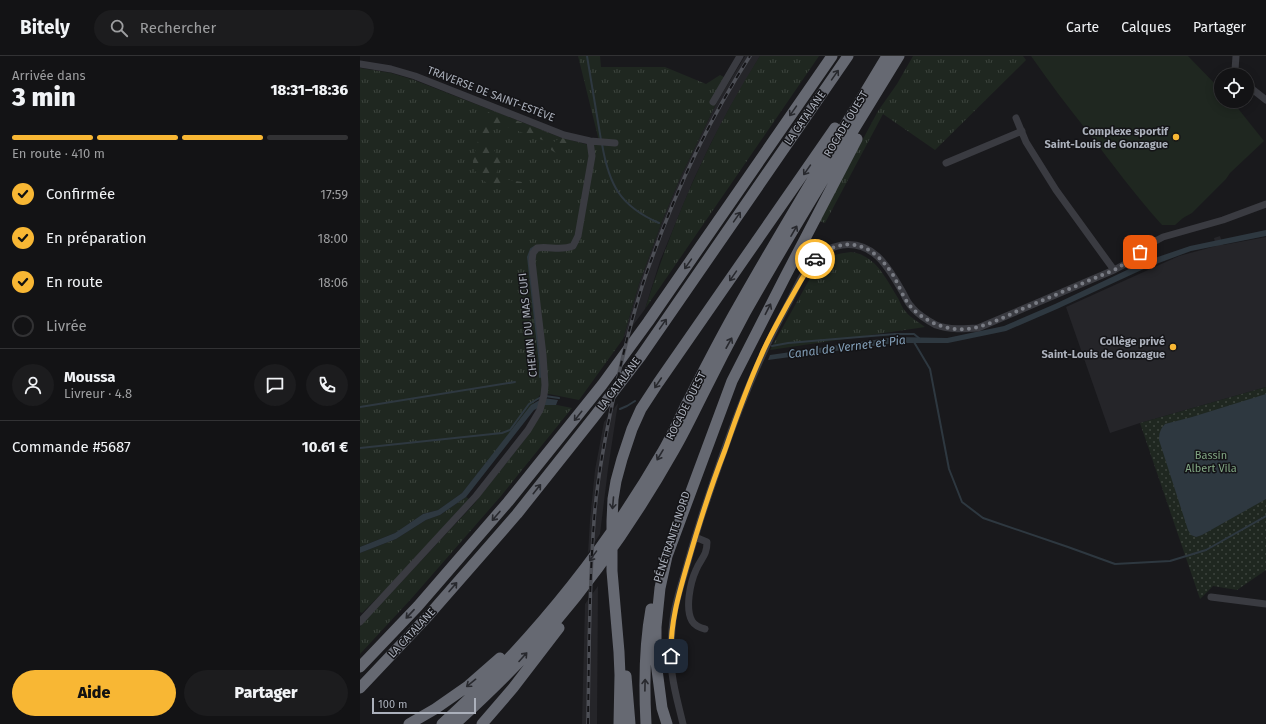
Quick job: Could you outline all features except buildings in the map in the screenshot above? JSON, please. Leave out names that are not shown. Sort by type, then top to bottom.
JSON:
[{"type":"highway","name":"LA CATALANE","points":[[360,667],[418,606],[508,502],[602,385],[648,322],[832,56]]},
{"type":"highway","name":"LA CATALANE","points":[[360,688],[428,616],[517,514],[594,417],[640,356],[848,56]]},
{"type":"highway","points":[[630,724],[623,638],[614,567],[618,539],[612,521],[616,481],[632,429],[641,409],[658,383],[823,148],[883,56]]},
{"type":"highway","name":"ROCADE OUEST","points":[[442,724],[506,662],[542,623],[578,591],[583,571],[621,518],[663,450],[737,309],[785,225],[887,56]]},
{"type":"highway","name":"ROCADE OUEST","points":[[455,724],[513,668],[552,626],[618,539],[646,497],[675,448],[717,365],[789,238],[899,56]]},
{"type":"highway","points":[[667,724],[662,708],[656,662],[656,627],[660,588],[667,556],[732,381],[826,197],[869,117],[905,56]]},
{"type":"highway","name":"PÉNÉTRANTE NORD","points":[[646,724],[645,672],[648,624],[664,554],[695,468],[718,410],[732,381]]},
{"type":"highway","points":[[618,539],[612,571],[620,675],[619,724]]},
{"type":"highway","points":[[409,724],[435,709],[473,681],[578,591]]},
{"type":"highway","points":[[482,724],[513,688],[578,591]]},
{"type":"street","points":[[713,102],[740,56]]},
{"type":"street","points":[[1235,68],[1236,56]]},
{"type":"street","name":"TRAVERSE DE SAINT-ESTÈVE","points":[[360,64],[391,69],[415,76],[564,135],[590,141],[615,143]]},
{"type":"street","points":[[1254,91],[1266,100]]},
{"type":"street","points":[[1016,118],[1026,142],[1056,190],[1114,270]]},
{"type":"street","points":[[946,163],[1022,131]]},
{"type":"street","name":"CHEMIN DU MAS CUFI","points":[[360,622],[476,496],[528,430],[540,410],[544,395],[543,355],[532,261],[533,253],[537,248],[568,248],[573,246],[578,236],[592,156],[590,141]]},
{"type":"street","points":[[683,724],[672,672],[671,641],[673,618],[678,594],[714,477],[744,397],[761,356],[777,324],[807,269],[815,259],[832,247],[851,245],[871,251],[881,259],[911,306],[921,315],[936,325],[956,329],[978,328],[1114,270],[1126,263],[1148,245],[1163,237],[1223,220],[1266,204]]},
{"type":"street","points":[[695,537],[707,542],[707,549],[706,555],[694,575],[688,609],[692,621],[696,625],[705,629]]},
{"type":"street","points":[[1211,597],[1266,604]]},
{"type":"shaded area","points":[[745,56],[760,56],[730,107],[693,181],[660,261],[645,309],[623,339],[639,284],[681,176],[718,100]]},
{"type":"shaded area","name":"Collège privé Saint-Louis de Gonzague","points":[[1220,236],[1223,245],[1266,237],[1266,387],[1110,433],[1066,307],[1179,256],[1216,246],[1214,238]]},
{"type":"shaded area","points":[[618,403],[600,534],[588,553],[595,470],[604,422]]},
{"type":"shaded area","points":[[598,586],[597,724],[582,724],[585,604]]},
{"type":"green space","points":[[578,56],[600,56],[601,67],[665,67],[706,84],[720,75],[730,80],[718,100],[681,176],[663,219],[639,284],[623,339],[579,400],[549,394],[540,395],[462,493],[438,510],[423,514],[395,533],[360,547],[360,68],[391,73],[414,80],[562,138],[589,145],[600,145]]},
{"type":"green space","points":[[760,56],[819,56],[645,309],[668,243],[694,179],[725,116]]},
{"type":"green space","points":[[913,56],[1023,56],[1026,60],[935,150],[883,114],[825,223],[819,221],[878,111],[897,84]]},
{"type":"green space","name":"Complexe sportif Saint-Louis de Gonzague","points":[[1031,56],[1188,56],[1214,83],[1214,108],[1238,108],[1264,141],[1230,173],[1226,179],[1192,213],[1175,225],[1162,225],[1115,168]]},
{"type":"green space","points":[[490,111],[546,132],[550,136],[549,139],[545,141],[499,124],[493,124],[490,142],[498,156],[507,165],[506,169],[498,169],[496,174],[498,177],[503,179],[522,182],[521,184],[505,184],[502,188],[494,187],[484,181],[477,174],[474,168],[473,158],[478,142],[480,119]]},
{"type":"green space","points":[[562,138],[571,140],[575,144],[572,148],[563,149],[556,153],[551,150],[553,143]]},
{"type":"green space","points":[[851,252],[860,254],[874,263],[898,298],[902,307],[910,316],[925,327],[770,350],[813,273],[825,260],[839,254]]},
{"type":"green space","name":"Bassin Albert Vila","points":[[1266,387],[1266,570],[1237,590],[1213,586],[1200,599],[1140,423]]},
{"type":"green space","points":[[552,404],[572,408],[501,496],[411,599],[360,654],[360,627],[474,504],[526,438],[544,405]]},
{"type":"green space","points":[[466,497],[469,499],[388,587],[362,613],[360,612],[360,553],[396,539],[426,520],[440,515]]},
{"type":"water","name":"Canal de Vernet et Pia","points":[[1266,230],[1266,236],[1191,251],[1148,267],[1006,331],[948,343],[895,343],[768,360],[770,355],[895,337],[947,338],[1004,326],[1055,304],[1146,261],[1190,246]]},
{"type":"water","points":[[1266,394],[1266,499],[1202,535],[1196,537],[1191,535],[1188,530],[1159,440],[1161,430],[1165,424]]},
{"type":"water","points":[[543,398],[558,400],[556,405],[544,405],[534,410],[466,497],[440,515],[426,520],[396,539],[360,553],[360,547],[395,533],[423,514],[438,510],[462,493],[531,405]]},
{"type":"waterway","points":[[587,56],[601,140]]},
{"type":"waterway","points":[[602,144],[608,171],[618,192],[635,209],[659,223]]},
{"type":"waterway","points":[[534,247],[531,249],[528,257],[540,364],[540,377]]},
{"type":"waterway","points":[[772,346],[788,343],[895,334],[914,334],[920,339]]},
{"type":"waterway","points":[[914,342],[930,369],[949,469],[962,502],[983,518],[1115,564],[1170,561],[1206,550],[1266,516]]},
{"type":"waterway","points":[[360,407],[515,382]]},
{"type":"waterway","points":[[545,396],[559,398]]},
{"type":"waterway","points":[[360,448],[502,433],[510,430],[529,404],[541,397]]},
{"type":"waterway","points":[[620,409],[635,401]]},
{"type":"railway","points":[[588,724],[590,597],[595,505],[605,442],[626,343],[646,275],[683,180],[721,104],[750,56]]},
{"type":"way so far","points":[[815,259],[832,247],[851,245],[871,251],[881,259],[911,306],[936,325],[956,329],[978,328],[1114,270],[1140,252]]},
{"type":"place","name":"Complexe sportif Saint-Louis de Gonzague","points":[[1176,137]]},
{"type":"place","name":"Collège privé Saint-Louis de Gonzague","points":[[1173,347]]},
{"type":"route","points":[[671,656],[673,618],[678,594],[714,477],[761,356],[807,269],[815,259]]}]
